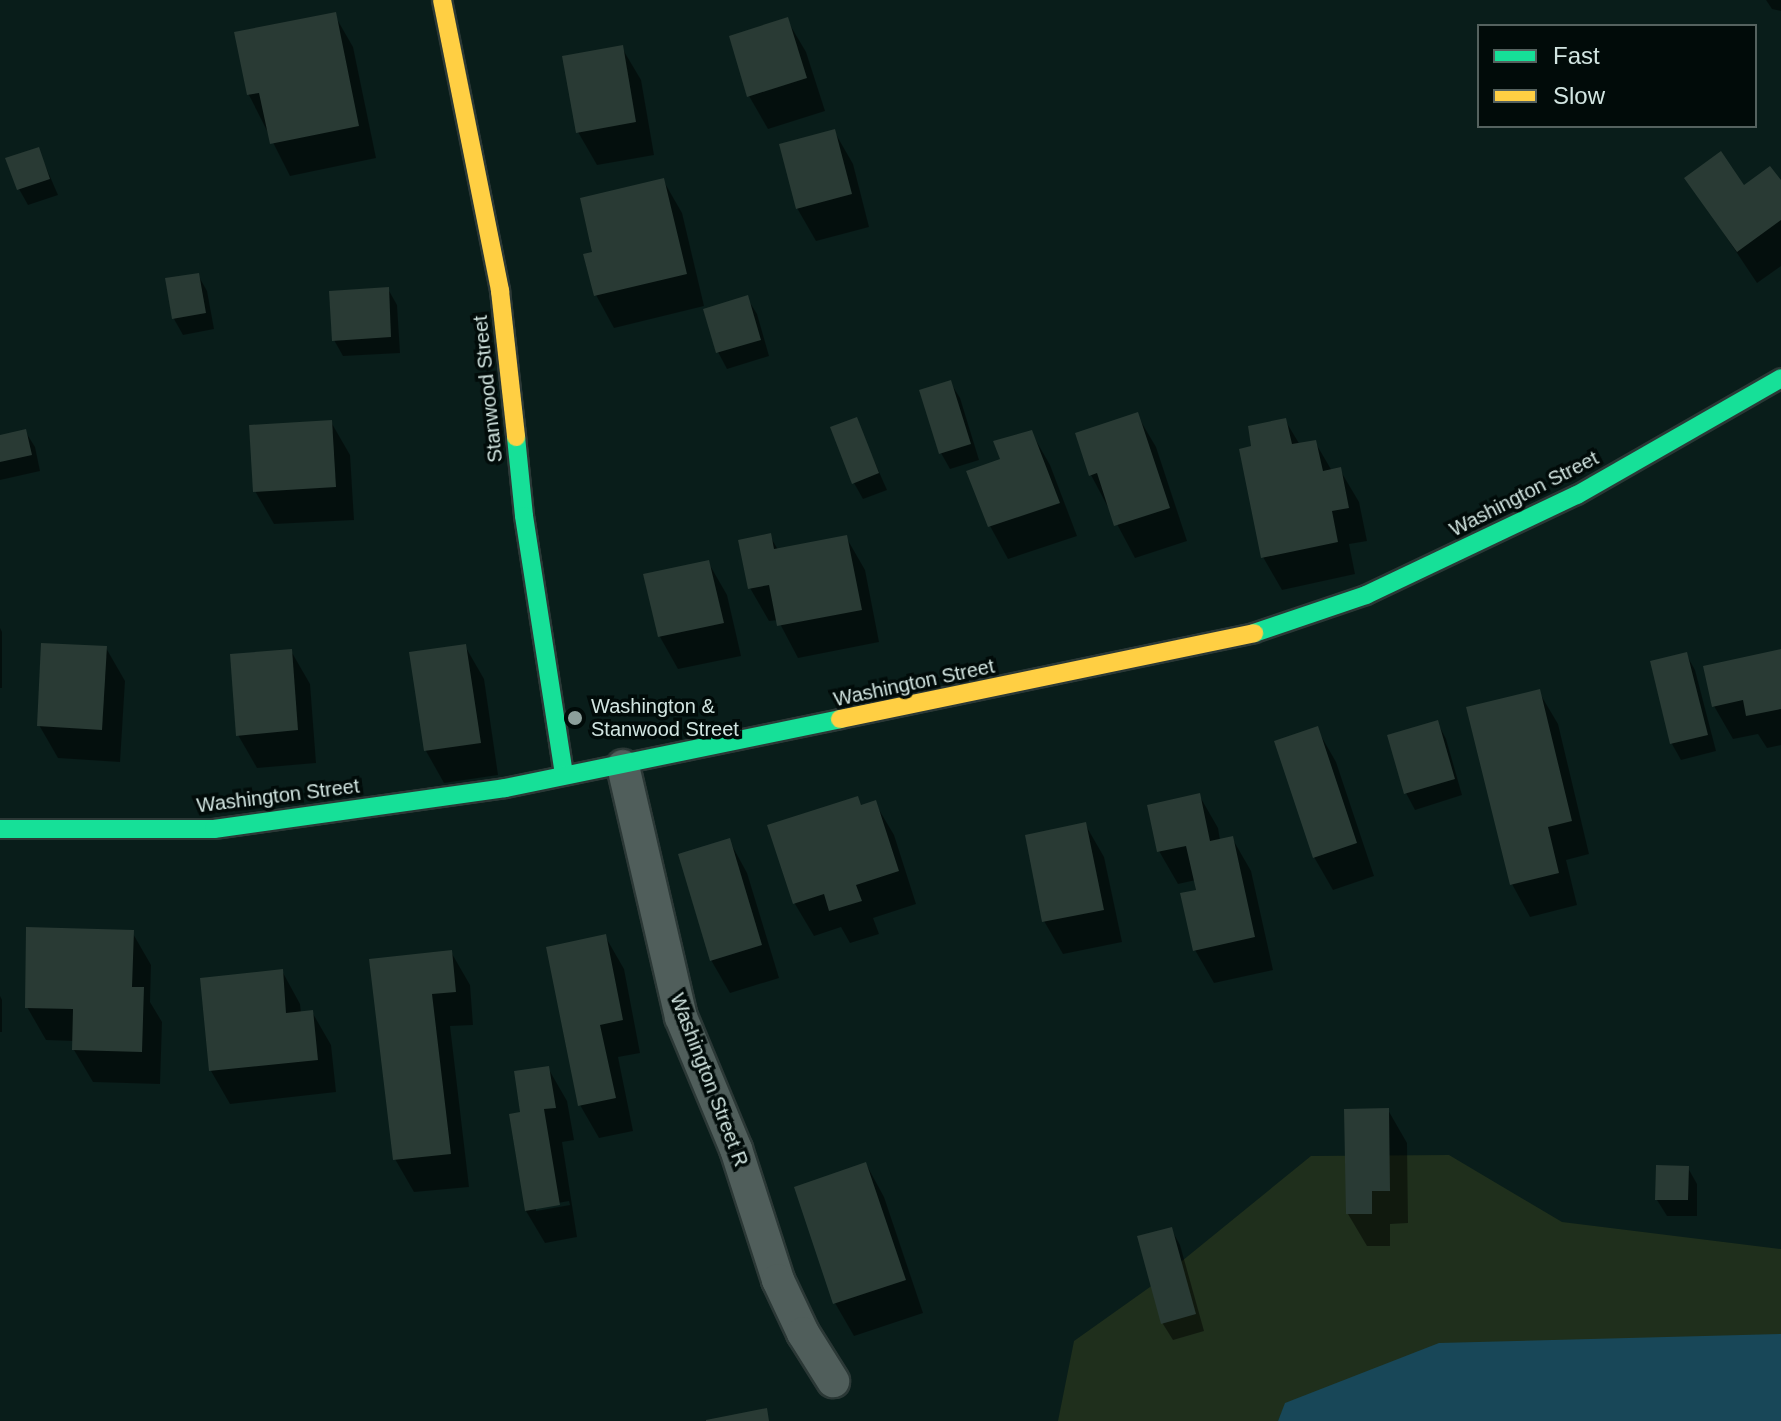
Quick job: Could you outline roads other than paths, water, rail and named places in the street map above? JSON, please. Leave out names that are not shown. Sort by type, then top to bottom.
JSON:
[{"type":"main road","name":"Stanwood Street","points":[[442,0],[500,291],[524,516],[564,775]]},
{"type":"main road","name":"Washington Street","points":[[0,829],[214,829],[505,788],[1243,637],[1366,595],[1577,495],[1781,378]]},
{"type":"lane","name":"Washington Street R","points":[[623,766],[681,1017],[736,1149],[778,1280],[803,1333],[833,1381]]},
{"type":"water","points":[[1781,1334],[1781,1421],[1278,1421],[1285,1403],[1439,1343]]},
{"type":"place","name":"Washington & Stanwood Street","points":[[575,718]]}]
